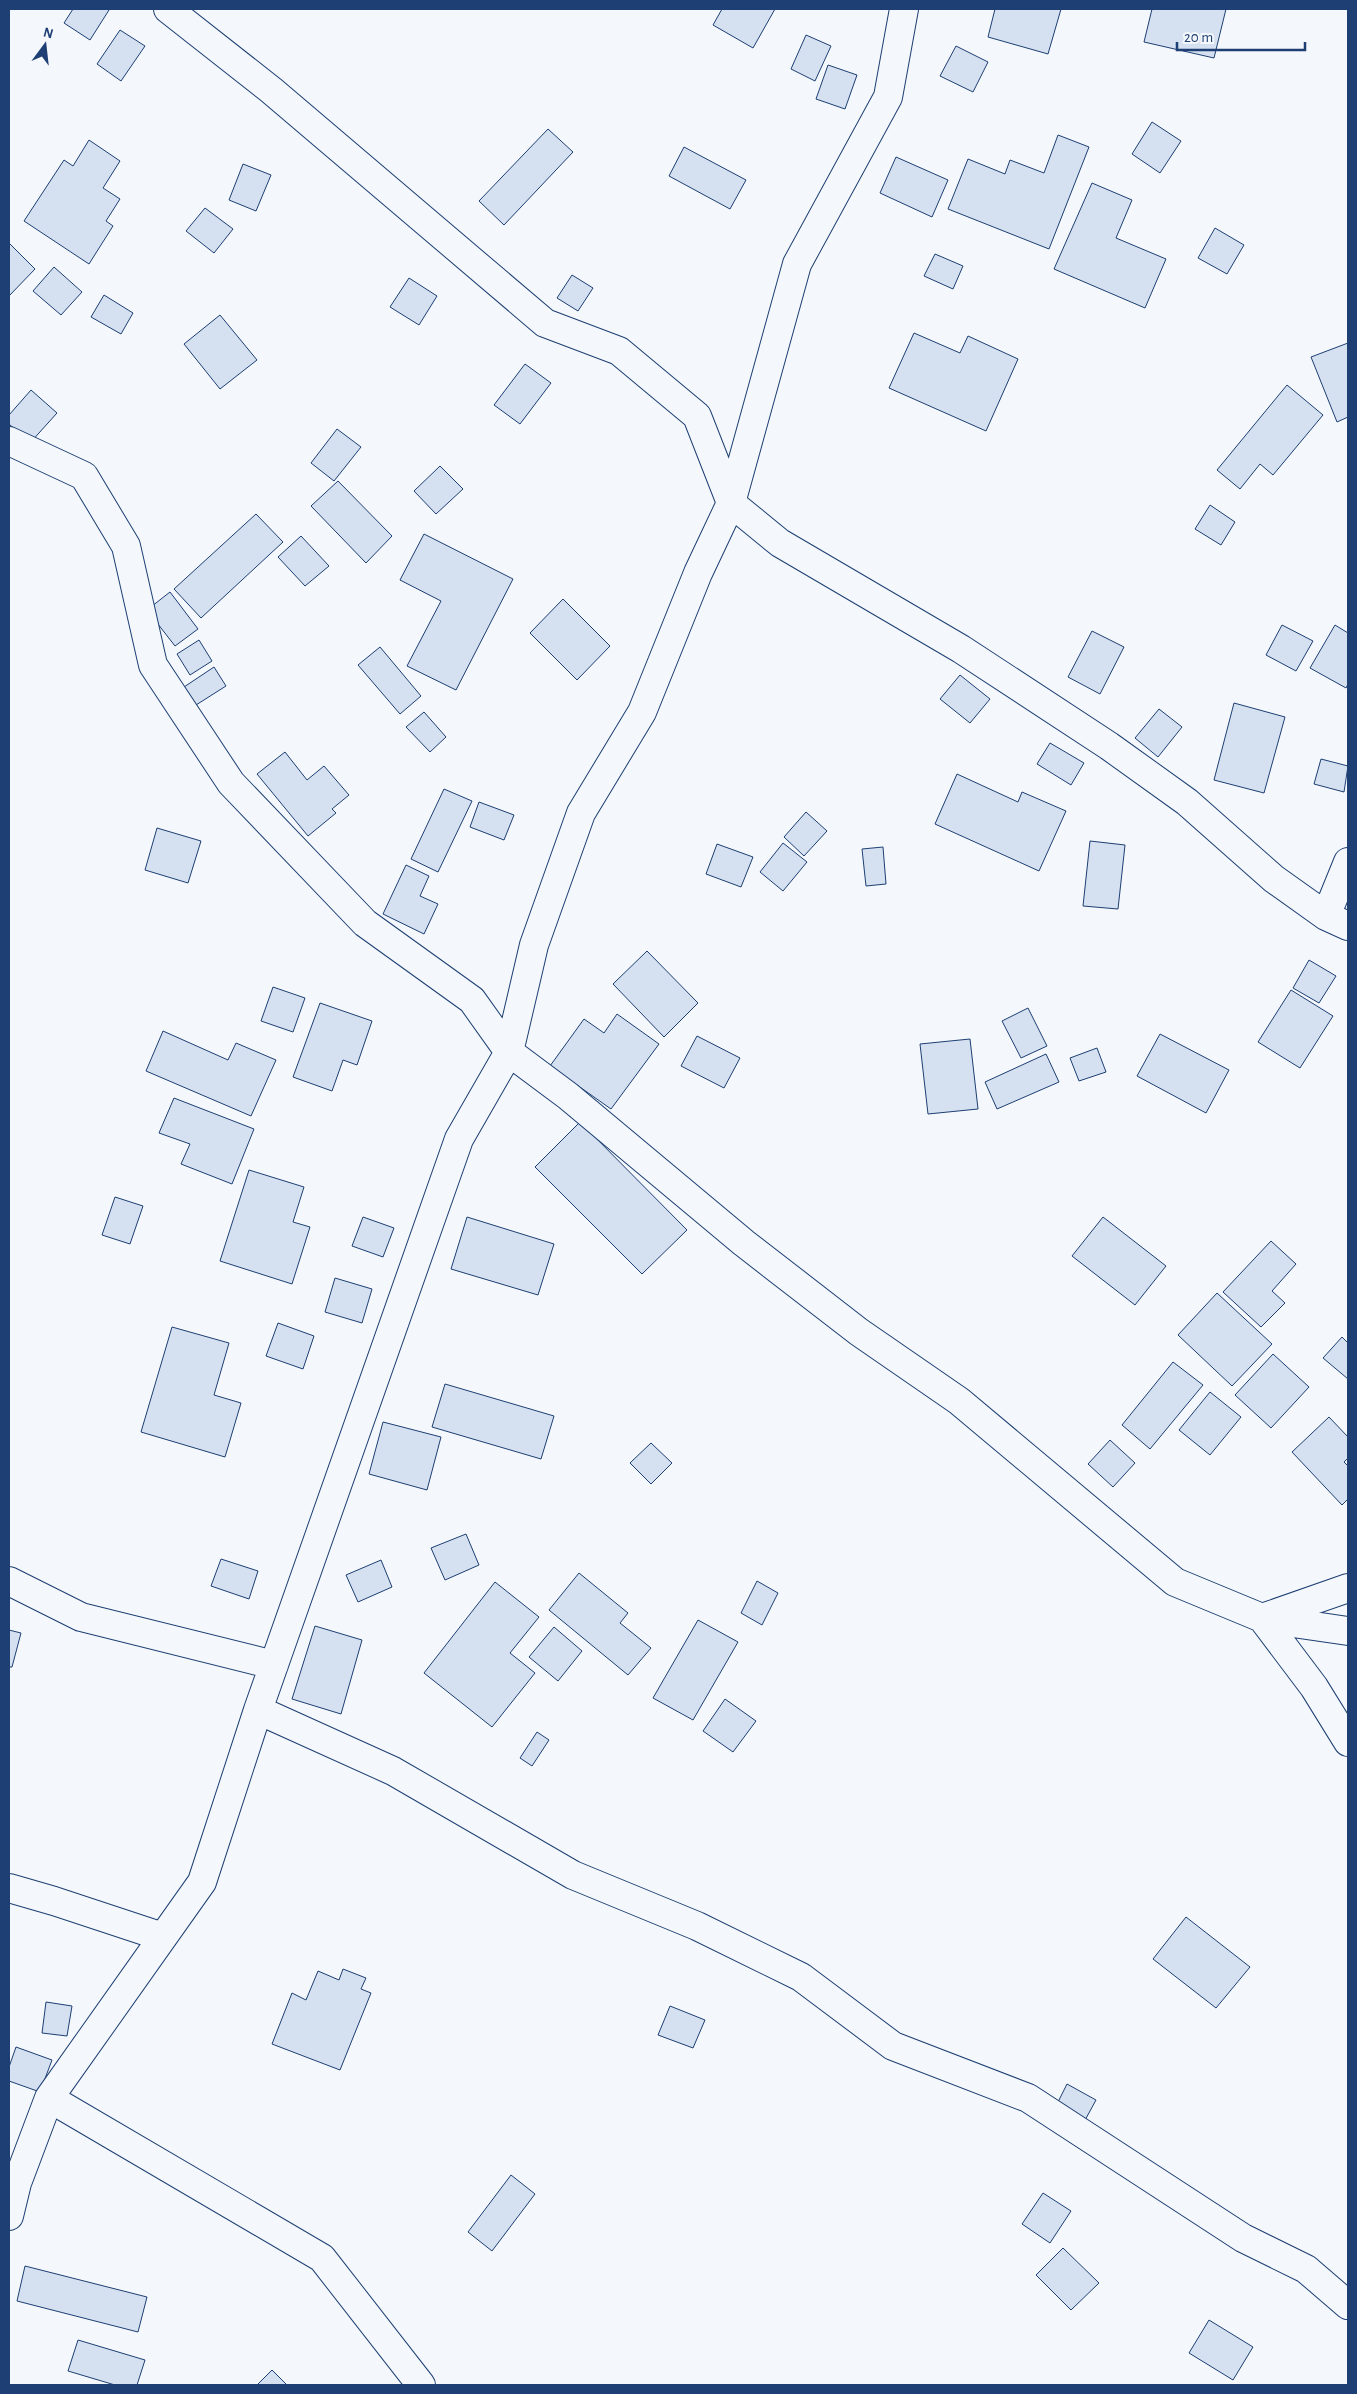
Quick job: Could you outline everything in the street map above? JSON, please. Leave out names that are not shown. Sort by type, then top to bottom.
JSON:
[{"type":"street","points":[[168,9],[271,90],[545,323],[618,351],[697,416],[731,503],[780,543],[962,649],[1109,746],[1186,802],[1274,879],[1337,921],[1348,862]]},
{"type":"street","points":[[9,2216],[17,2182],[49,2098],[202,1882],[258,1710],[459,1139],[509,1052],[534,945],[581,813],[642,712],[698,573],[731,503],[797,264],[888,97],[902,10]]},
{"type":"street","points":[[9,441],[84,476],[126,546],[153,665],[231,783],[365,924],[472,1000],[509,1052],[568,1096],[744,1243],[859,1332],[959,1401],[1175,1582],[1262,1618],[1348,1631]]},
{"type":"street","points":[[9,1582],[82,1617],[274,1665]]},
{"type":"street","points":[[1262,1618],[1348,1588]]},
{"type":"street","points":[[1262,1618],[1314,1687],[1348,1742]]},
{"type":"street","points":[[258,1710],[393,1771],[573,1875],[697,1926],[801,1977],[893,2046],[1028,2098],[1243,2238],[1306,2270],[1348,2305]]},
{"type":"street","points":[[9,1888],[163,1937]]},
{"type":"street","points":[[49,2098],[322,2258],[421,2385]]},
{"type":"building","points":[[73,9],[109,10],[90,40],[64,23]]},
{"type":"building","points":[[722,9],[775,9],[753,48],[713,25]]},
{"type":"building","points":[[995,9],[1061,9],[1048,54],[988,37]]},
{"type":"building","points":[[1152,9],[1226,9],[1214,58],[1144,42]]},
{"type":"building","points":[[120,30],[145,46],[121,81],[97,64]]},
{"type":"building","points":[[806,35],[831,46],[815,81],[791,69]]},
{"type":"building","points":[[956,46],[988,62],[973,92],[940,76]]},
{"type":"building","points":[[828,65],[857,75],[845,109],[816,99]]},
{"type":"building","points":[[1152,122],[1181,141],[1160,173],[1132,154]]},
{"type":"building","points":[[548,129],[573,152],[504,225],[479,201]]},
{"type":"building","points":[[1058,135],[1089,147],[1049,249],[948,209],[968,159],[1005,174],[1010,160],[1044,173]]},
{"type":"building","points":[[89,140],[120,161],[103,188],[120,199],[106,221],[113,226],[89,264],[24,221],[64,160],[73,166]]},
{"type":"building","points":[[684,147],[746,180],[730,209],[669,176]]},
{"type":"building","points":[[896,157],[948,180],[932,217],[880,193]]},
{"type":"building","points":[[243,164],[271,175],[256,211],[229,200]]},
{"type":"building","points":[[1092,183],[1132,200],[1116,238],[1166,259],[1145,308],[1054,269]]},
{"type":"building","points":[[205,208],[233,229],[214,253],[186,231]]},
{"type":"building","points":[[1215,228],[1244,245],[1227,274],[1198,258]]},
{"type":"building","points":[[9,243],[35,269],[9,296]]},
{"type":"building","points":[[935,254],[963,266],[953,289],[924,276]]},
{"type":"building","points":[[54,267],[82,292],[61,315],[33,291]]},
{"type":"building","points":[[572,275],[593,288],[578,311],[557,298]]},
{"type":"building","points":[[409,278],[437,296],[419,325],[390,307]]},
{"type":"building","points":[[104,295],[133,313],[121,334],[91,317]]},
{"type":"building","points":[[220,315],[257,360],[220,389],[184,344]]},
{"type":"building","points":[[914,333],[960,353],[968,336],[1018,359],[986,431],[889,388]]},
{"type":"building","points":[[1348,343],[1348,417],[1337,422],[1311,357]]},
{"type":"building","points":[[525,364],[551,383],[520,424],[494,405]]},
{"type":"building","points":[[1287,385],[1323,415],[1273,475],[1260,464],[1240,489],[1217,470]]},
{"type":"building","points":[[31,390],[57,413],[30,443],[9,424],[9,415]]},
{"type":"building","points":[[337,429],[361,447],[334,481],[311,463]]},
{"type":"building","points":[[440,466],[463,489],[436,514],[414,491]]},
{"type":"building","points":[[338,481],[392,536],[366,563],[311,506]]},
{"type":"building","points":[[1210,505],[1235,522],[1221,545],[1195,529]]},
{"type":"building","points":[[256,514],[283,542],[201,618],[174,589]]},
{"type":"building","points":[[424,534],[513,579],[456,690],[407,666],[441,601],[400,580]]},
{"type":"building","points":[[301,536],[329,566],[305,586],[278,557]]},
{"type":"building","points":[[170,592],[198,629],[175,646],[147,610]]},
{"type":"building","points":[[563,599],[610,646],[577,680],[530,633]]},
{"type":"building","points":[[1282,625],[1313,641],[1296,671],[1266,655]]},
{"type":"building","points":[[1335,625],[1348,633],[1348,684],[1346,688],[1310,668]]},
{"type":"building","points":[[1092,631],[1124,647],[1100,694],[1068,677]]},
{"type":"building","points":[[199,640],[212,661],[190,675],[177,654]]},
{"type":"building","points":[[380,647],[421,696],[400,714],[358,665]]},
{"type":"building","points":[[214,667],[226,686],[196,705],[184,687]]},
{"type":"building","points":[[960,675],[990,699],[970,723],[940,699]]},
{"type":"building","points":[[1234,703],[1285,717],[1264,793],[1214,780]]},
{"type":"building","points":[[1159,709],[1182,727],[1158,757],[1135,738]]},
{"type":"building","points":[[424,712],[446,737],[430,752],[406,727]]},
{"type":"building","points":[[1050,743],[1084,763],[1071,785],[1037,764]]},
{"type":"building","points":[[285,752],[307,780],[324,766],[349,795],[332,809],[336,813],[308,836],[257,774]]},
{"type":"building","points":[[1321,759],[1348,766],[1344,792],[1314,784]]},
{"type":"building","points":[[957,774],[1018,802],[1022,792],[1066,811],[1039,871],[935,824]]},
{"type":"building","points":[[444,789],[472,801],[438,872],[411,859]]},
{"type":"building","points":[[479,802],[514,815],[504,840],[470,827]]},
{"type":"building","points":[[806,812],[827,831],[804,856],[784,837]]},
{"type":"building","points":[[157,828],[201,841],[188,883],[145,870]]},
{"type":"building","points":[[1090,841],[1125,845],[1118,909],[1083,906]]},
{"type":"building","points":[[783,843],[807,862],[783,891],[760,872]]},
{"type":"building","points":[[717,844],[753,857],[741,887],[706,874]]},
{"type":"building","points":[[883,847],[886,884],[866,886],[862,849]]},
{"type":"building","points":[[406,865],[429,876],[420,896],[438,904],[424,934],[383,914]]},
{"type":"building","points":[[647,951],[698,1003],[664,1037],[613,984]]},
{"type":"building","points":[[1309,960],[1336,976],[1319,1003],[1293,988]]},
{"type":"building","points":[[273,987],[305,998],[293,1032],[261,1021]]},
{"type":"building","points":[[1291,990],[1333,1016],[1300,1068],[1258,1042]]},
{"type":"building","points":[[320,1003],[372,1021],[357,1065],[343,1060],[332,1091],[293,1077]]},
{"type":"building","points":[[1028,1008],[1047,1046],[1021,1058],[1002,1021]]},
{"type":"building","points":[[617,1014],[659,1044],[611,1109],[550,1066],[584,1019],[604,1033]]},
{"type":"building","points":[[163,1031],[228,1060],[236,1043],[276,1060],[251,1116],[146,1071]]},
{"type":"building","points":[[1160,1034],[1229,1070],[1206,1113],[1137,1076]]},
{"type":"building","points":[[697,1036],[740,1058],[724,1088],[681,1066]]},
{"type":"building","points":[[970,1039],[978,1109],[928,1114],[920,1044]]},
{"type":"building","points":[[1097,1048],[1106,1072],[1079,1081],[1070,1058]]},
{"type":"building","points":[[1046,1054],[1059,1082],[997,1109],[985,1082]]},
{"type":"building","points":[[174,1098],[254,1129],[232,1184],[181,1164],[190,1144],[159,1133]]},
{"type":"building","points":[[580,1122],[687,1230],[642,1274],[535,1167]]},
{"type":"building","points":[[249,1170],[304,1187],[293,1222],[310,1227],[292,1284],[220,1261]]},
{"type":"building","points":[[115,1197],[143,1206],[130,1244],[102,1235]]},
{"type":"building","points":[[363,1217],[394,1228],[383,1257],[352,1246]]},
{"type":"building","points":[[467,1217],[554,1244],[538,1295],[451,1269]]},
{"type":"building","points":[[1103,1217],[1166,1266],[1135,1305],[1072,1256]]},
{"type":"building","points":[[1271,1241],[1296,1264],[1272,1291],[1285,1303],[1261,1327],[1223,1292]]},
{"type":"building","points":[[335,1278],[372,1289],[362,1323],[325,1312]]},
{"type":"building","points":[[1217,1293],[1272,1344],[1232,1386],[1178,1335]]},
{"type":"building","points":[[278,1323],[314,1336],[303,1369],[266,1356]]},
{"type":"building","points":[[172,1327],[229,1343],[214,1395],[241,1403],[225,1457],[141,1432]]},
{"type":"building","points":[[1342,1337],[1348,1343],[1348,1379],[1323,1358]]},
{"type":"building","points":[[1273,1354],[1309,1387],[1271,1428],[1235,1395]]},
{"type":"building","points":[[1173,1362],[1203,1385],[1150,1449],[1122,1425]]},
{"type":"building","points":[[445,1384],[554,1416],[541,1459],[432,1427]]},
{"type":"building","points":[[1210,1392],[1241,1417],[1210,1455],[1179,1430]]},
{"type":"building","points":[[1329,1417],[1348,1437],[1348,1458],[1344,1462],[1348,1466],[1348,1499],[1342,1505],[1292,1452]]},
{"type":"building","points":[[383,1422],[441,1437],[427,1490],[369,1474]]},
{"type":"building","points":[[1110,1440],[1135,1463],[1113,1487],[1088,1464]]},
{"type":"building","points":[[651,1443],[672,1463],[651,1484],[630,1463]]},
{"type":"building","points":[[466,1534],[479,1565],[445,1580],[431,1548]]},
{"type":"building","points":[[221,1559],[258,1571],[249,1599],[211,1586]]},
{"type":"building","points":[[381,1560],[392,1587],[358,1602],[346,1575]]},
{"type":"building","points":[[579,1573],[628,1613],[620,1623],[651,1648],[628,1675],[549,1610]]},
{"type":"building","points":[[757,1581],[778,1593],[762,1625],[741,1613]]},
{"type":"building","points":[[495,1582],[539,1617],[510,1653],[535,1673],[492,1727],[424,1673]]},
{"type":"building","points":[[698,1620],[738,1642],[693,1720],[653,1698]]},
{"type":"building","points":[[315,1626],[362,1640],[341,1714],[292,1699]]},
{"type":"building","points":[[554,1627],[582,1651],[558,1681],[529,1657]]},
{"type":"building","points":[[9,1630],[21,1633],[12,1667],[9,1667]]},
{"type":"building","points":[[725,1699],[756,1721],[733,1752],[703,1731]]},
{"type":"building","points":[[537,1732],[549,1740],[532,1766],[520,1758]]},
{"type":"building","points":[[1186,1917],[1250,1967],[1216,2008],[1153,1959]]},
{"type":"building","points":[[343,1969],[366,1978],[361,1989],[371,1993],[340,2070],[272,2044],[292,1993],[306,2000],[318,1971],[339,1980]]},
{"type":"building","points":[[46,2002],[72,2006],[67,2036],[42,2033]]},
{"type":"building","points":[[670,2006],[705,2020],[693,2048],[658,2035]]},
{"type":"building","points":[[16,2047],[52,2060],[40,2092],[9,2081],[9,2067]]},
{"type":"building","points":[[1067,2084],[1096,2100],[1084,2122],[1056,2106]]},
{"type":"building","points":[[511,2175],[535,2194],[492,2251],[468,2232]]},
{"type":"building","points":[[1043,2193],[1071,2211],[1050,2243],[1022,2224]]},
{"type":"building","points":[[1063,2248],[1099,2283],[1071,2310],[1036,2275]]},
{"type":"building","points":[[25,2266],[147,2297],[138,2332],[17,2301]]},
{"type":"building","points":[[1209,2320],[1253,2347],[1233,2380],[1189,2353]]},
{"type":"building","points":[[78,2340],[145,2360],[137,2385],[115,2385],[68,2371]]},
{"type":"building","points":[[272,2370],[287,2385],[257,2385]]}]
